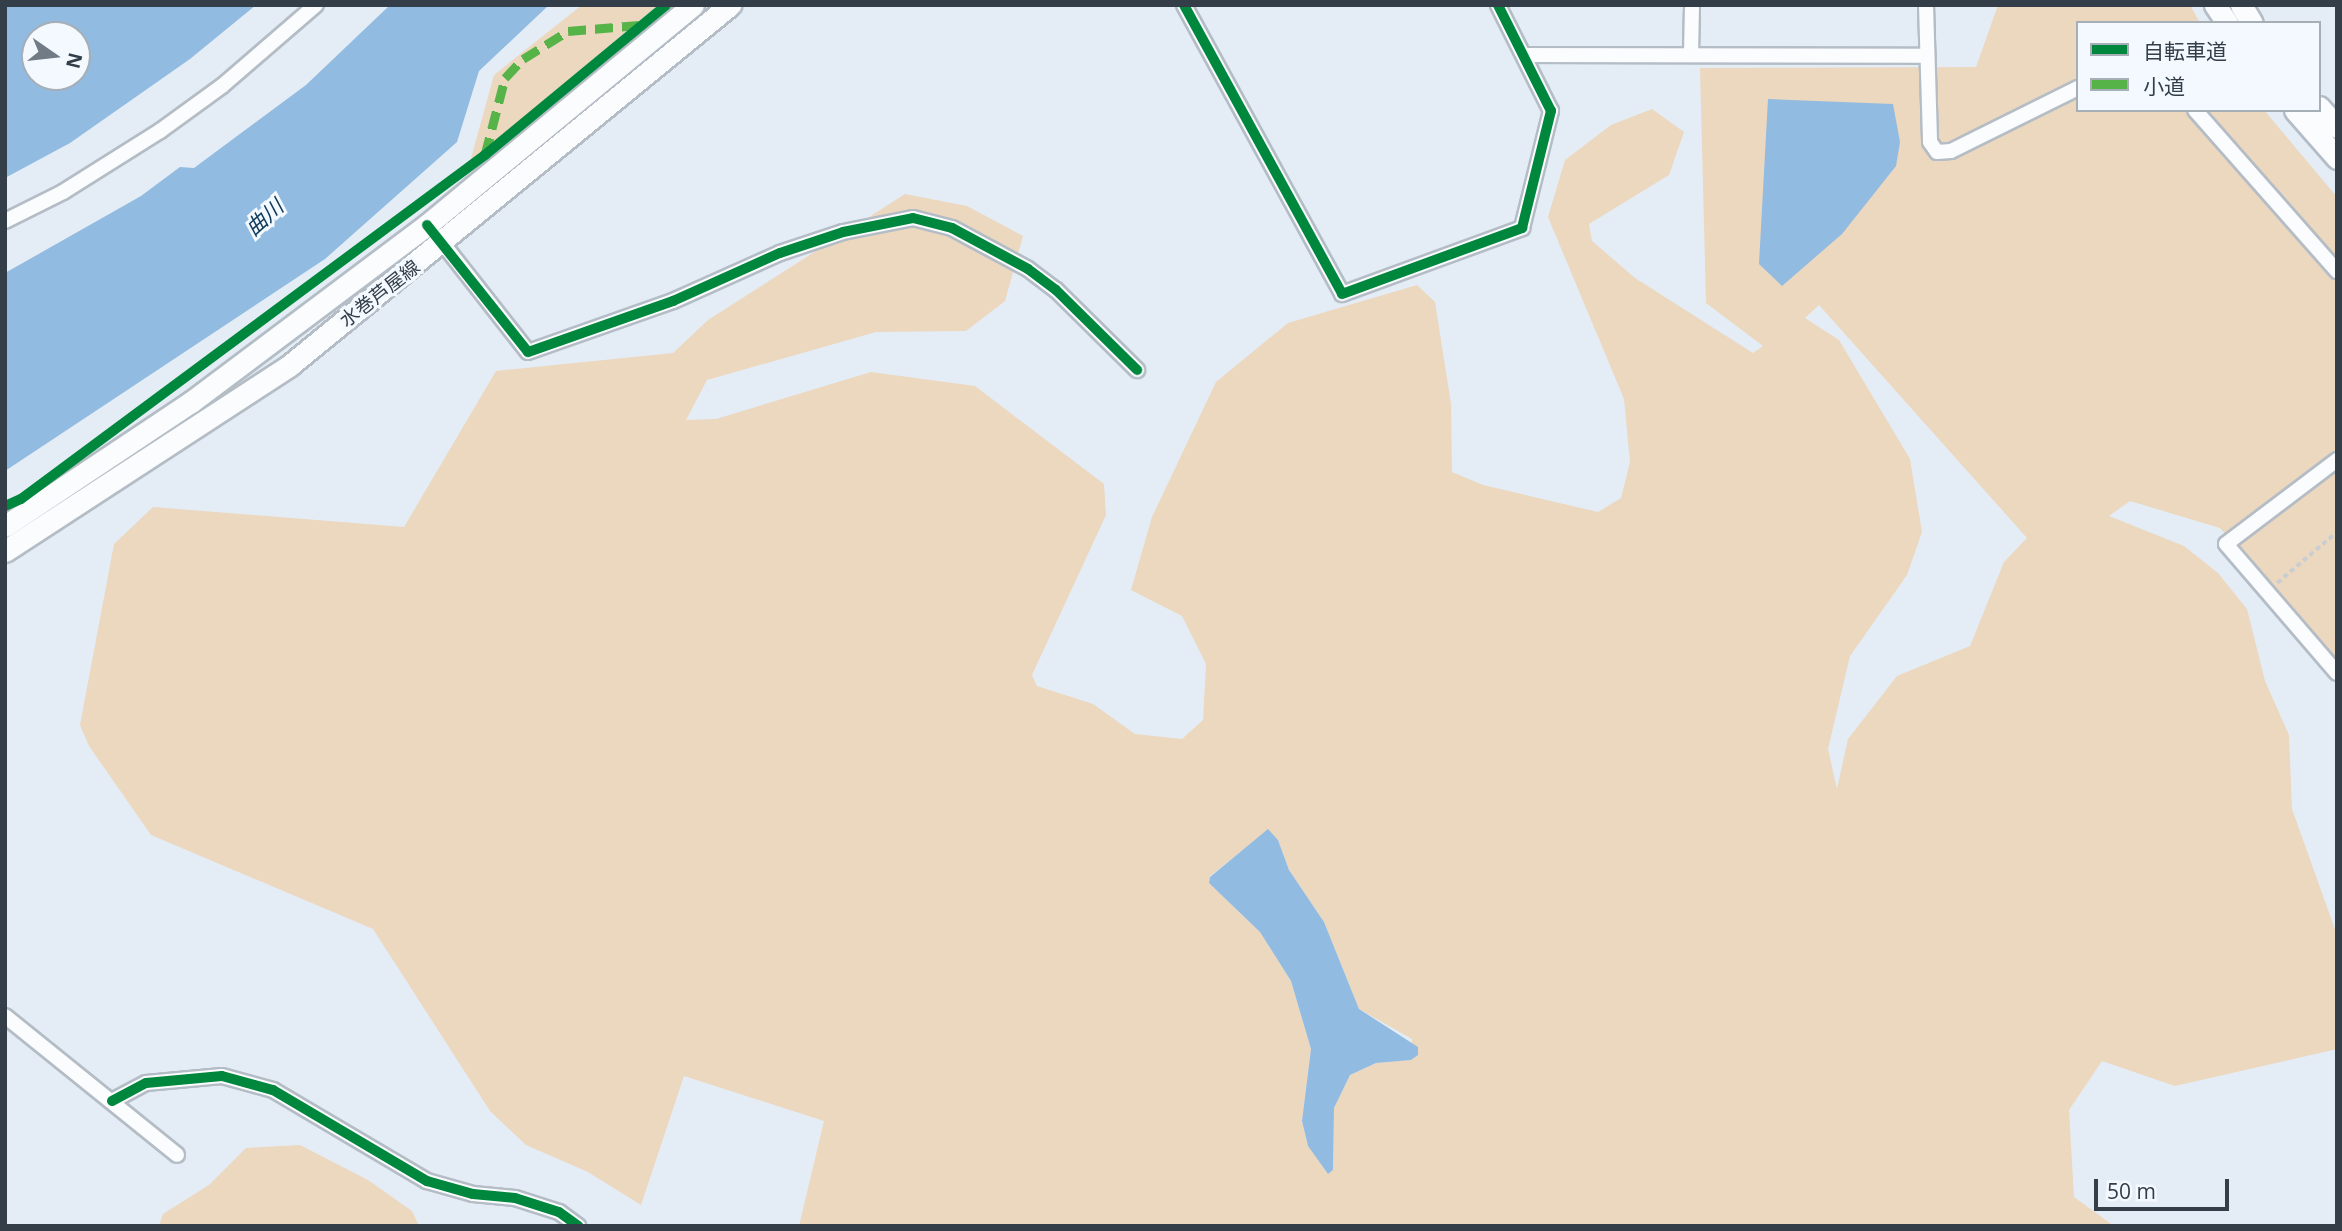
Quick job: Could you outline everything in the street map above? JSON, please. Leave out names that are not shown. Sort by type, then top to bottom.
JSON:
[{"type":"main road","name":"水巻芦屋線","points":[[5,526],[191,402],[427,225],[694,5]]},
{"type":"main road","name":"水巻芦屋線","points":[[5,551],[290,365],[443,243],[730,5]]},
{"type":"main road","points":[[2215,5],[2226,21]]},
{"type":"main road","points":[[2241,5],[2251,21]]},
{"type":"main road","points":[[2321,109],[2337,127]]},
{"type":"main road","points":[[2297,112],[2337,158]]},
{"type":"street","points":[[5,221],[63,192],[160,131],[222,86],[316,5]]},
{"type":"street","points":[[1184,5],[1342,294],[1522,228],[1551,111],[1498,5]]},
{"type":"street","points":[[1691,54],[1692,5]]},
{"type":"street","points":[[1926,5],[1930,142],[1937,152],[1951,151],[2076,89]]},
{"type":"street","points":[[1525,55],[1926,56]]},
{"type":"street","points":[[617,68],[634,85]]},
{"type":"street","points":[[2197,112],[2337,271]]},
{"type":"street","points":[[533,137],[548,157]]},
{"type":"street","points":[[427,225],[528,352],[673,301],[780,253],[843,232],[913,218],[952,228],[1028,269],[1056,290],[1137,370]]},
{"type":"street","points":[[2337,460],[2226,544],[2265,594],[2337,673]]},
{"type":"street","points":[[5,1016],[177,1155]]},
{"type":"street","points":[[112,1101],[146,1083],[222,1076],[273,1090],[427,1181],[473,1194],[515,1198],[559,1212],[578,1226]]},
{"type":"path","points":[[2265,594],[2337,532]]},
{"type":"shaded area","points":[[582,5],[658,5],[470,162],[494,75]]},
{"type":"shaded area","points":[[1998,5],[2190,5],[2199,21],[2076,21],[2076,112],[2266,112],[2337,197],[2337,660],[2220,528],[2130,501],[2109,516],[2184,546],[2218,573],[2247,609],[2265,681],[2289,735],[2292,809],[2337,935],[2337,1049],[2175,1086],[2102,1061],[2069,1110],[2074,1197],[2114,1226],[799,1226],[824,1121],[684,1076],[641,1205],[588,1172],[526,1145],[490,1111],[373,929],[151,835],[89,746],[80,725],[114,544],[153,507],[404,527],[496,371],[673,353],[708,320],[905,194],[967,206],[1023,236],[1005,301],[966,331],[876,332],[707,380],[686,420],[716,419],[871,372],[975,386],[1104,484],[1106,515],[1032,675],[1037,686],[1093,704],[1135,734],[1182,739],[1203,720],[1206,664],[1182,616],[1131,590],[1152,517],[1216,382],[1288,323],[1417,285],[1435,302],[1451,404],[1452,472],[1483,485],[1598,512],[1621,498],[1630,462],[1624,399],[1548,217],[1565,160],[1611,125],[1652,109],[1684,132],[1669,175],[1589,224],[1592,241],[1635,278],[1753,353],[1763,346],[1706,303],[1700,68],[1976,67]],"holes":[[[1819,305],[2027,538],[2004,562],[1970,646],[1897,676],[1848,739],[1837,789],[1828,749],[1850,656],[1907,575],[1922,532],[1910,459],[1839,340],[1805,318]],[[1268,830],[1278,840],[1289,870],[1324,922],[1359,1009],[1412,1039],[1411,1060],[1376,1063],[1350,1075],[1334,1108],[1333,1170],[1328,1174],[1308,1146],[1302,1121],[1311,1049],[1291,981],[1260,932],[1209,883],[1210,876]]]},
{"type":"shaded area","points":[[300,1145],[368,1180],[412,1211],[419,1226],[159,1226],[163,1214],[209,1185],[246,1148]]},
{"type":"water","points":[[5,5],[256,5],[190,59],[70,143],[5,178]]},
{"type":"water","name":"曲川","points":[[390,5],[549,5],[479,71],[457,142],[325,259],[5,471],[5,273],[141,196],[180,167],[194,168],[306,85]]},
{"type":"water","points":[[1768,99],[1893,104],[1900,142],[1896,166],[1842,234],[1782,286],[1759,264]]},
{"type":"water","points":[[1268,829],[1278,840],[1289,870],[1324,922],[1359,1009],[1418,1047],[1418,1055],[1411,1060],[1376,1063],[1350,1075],[1334,1108],[1333,1170],[1328,1174],[1308,1146],[1302,1121],[1311,1049],[1291,981],[1260,932],[1209,883],[1210,877]]},
{"type":"marked path","points":[[485,155],[505,78],[523,59],[568,31],[639,25]]},
{"type":"cycle path","points":[[5,506],[21,499],[485,155],[666,5]]},
{"type":"cycle path","points":[[1184,5],[1342,294],[1522,228],[1551,111],[1498,5]]},
{"type":"cycle path","points":[[427,225],[528,352],[673,301],[780,253],[843,232],[913,218],[952,228],[1028,269],[1056,290],[1137,370]]},
{"type":"cycle path","points":[[112,1101],[146,1083],[222,1076],[273,1090],[427,1181],[473,1194],[515,1198],[559,1212],[578,1226]]}]
